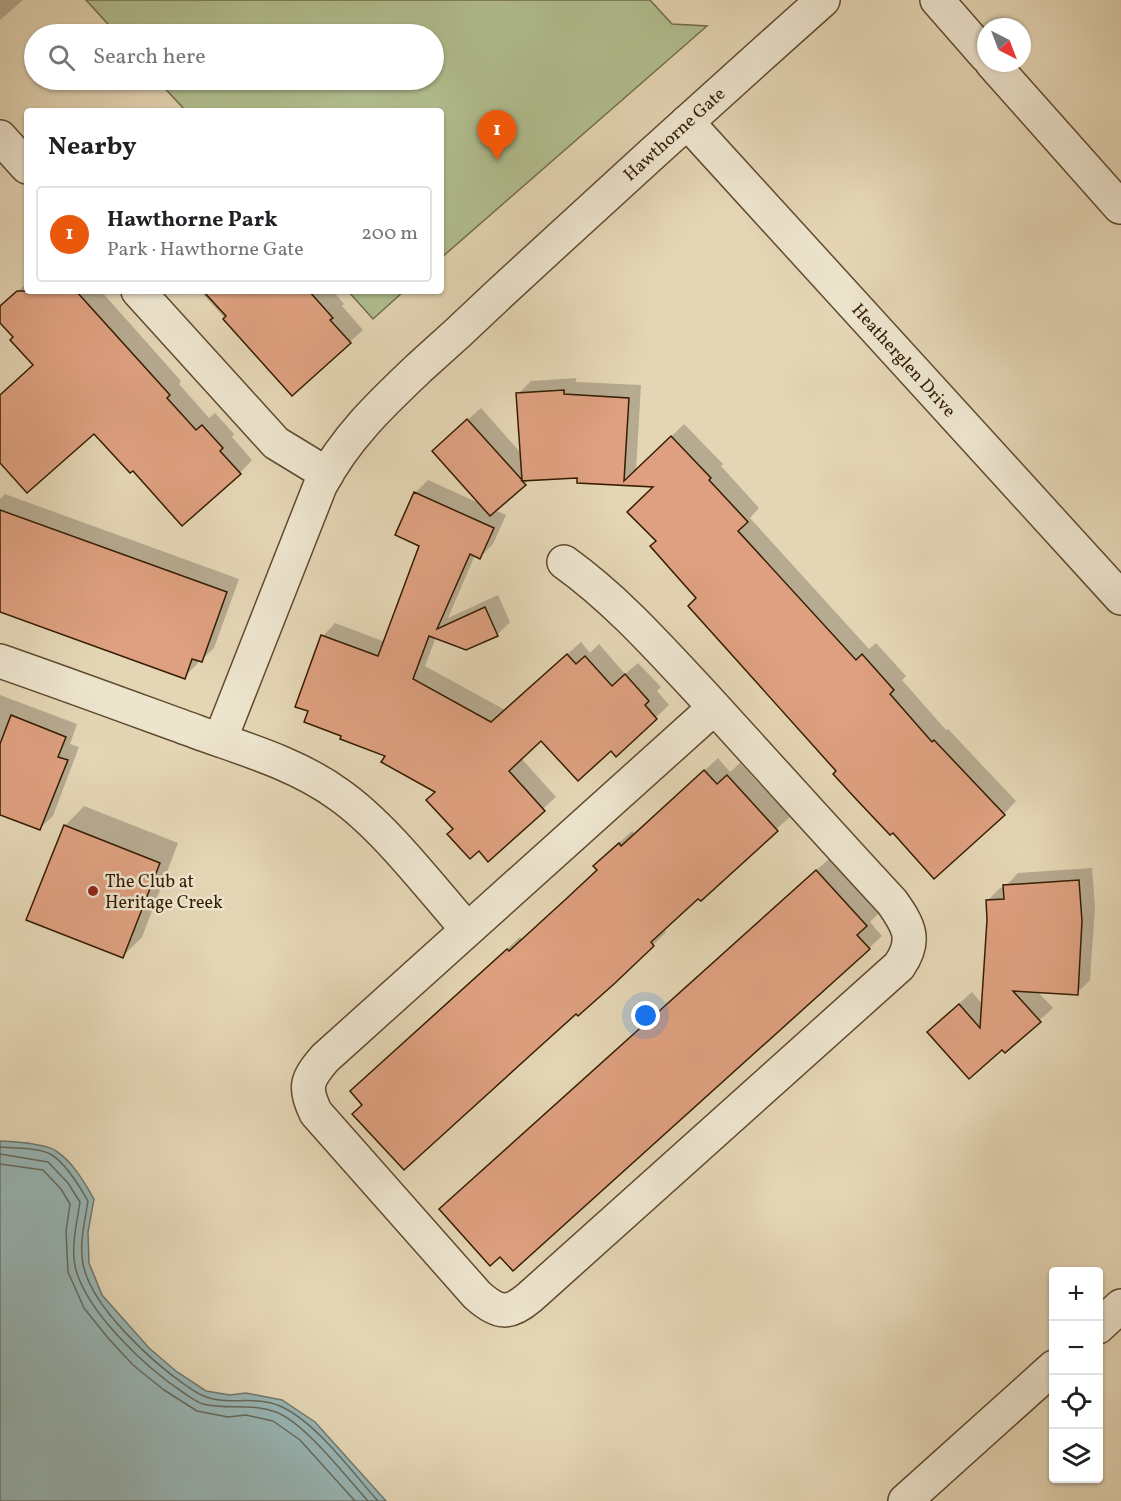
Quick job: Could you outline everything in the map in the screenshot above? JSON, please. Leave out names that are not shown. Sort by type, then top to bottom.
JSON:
[{"type":"street","name":"Hawthorne Gate","points":[[220,740],[327,474],[336,457],[354,433],[378,407],[527,269],[823,0]]},
{"type":"street","points":[[936,0],[977,46]]},
{"type":"street","points":[[1000,72],[1120,207]]},
{"type":"street","name":"Heatherglen Drive","points":[[687,122],[1121,598]]},
{"type":"street","points":[[0,136],[24,164]]},
{"type":"street","points":[[141,294],[276,443],[327,474]]},
{"type":"street","points":[[564,562],[587,578],[633,620],[714,708],[892,902],[902,916],[911,939],[906,955],[899,966],[530,1297],[519,1306],[504,1311],[489,1306],[316,1113],[308,1098],[307,1082],[325,1058],[714,708]]},
{"type":"street","points":[[0,661],[295,769],[339,794],[375,825],[467,929]]},
{"type":"street","points":[[1103,1322],[1121,1306]]},
{"type":"street","points":[[905,1501],[1049,1371]]},
{"type":"green space","points":[[86,0],[650,0],[672,24],[707,26],[444,255],[444,108],[183,108],[166,90],[444,90],[444,24],[108,24]]},
{"type":"green space","points":[[351,294],[401,294],[373,319]]},
{"type":"water","points":[[0,1141],[29,1143],[51,1148],[68,1161],[78,1173],[94,1199],[88,1232],[89,1263],[102,1295],[149,1348],[177,1372],[206,1391],[230,1395],[246,1393],[282,1400],[315,1422],[386,1501],[0,1501]]},
{"type":"building","points":[[17,291],[24,291],[24,294],[79,294],[170,395],[167,398],[196,430],[202,425],[223,448],[220,451],[241,474],[182,526],[133,471],[130,473],[94,434],[27,493],[0,463],[0,395],[33,365],[10,340],[13,337],[0,323],[0,306]]},
{"type":"building","points":[[206,294],[312,294],[333,318],[330,320],[351,343],[292,396],[223,319],[226,316]]},
{"type":"building","points":[[564,390],[564,394],[629,398],[624,481],[671,436],[748,522],[738,531],[856,660],[862,654],[894,690],[890,694],[932,742],[934,740],[1005,815],[934,879],[893,833],[890,835],[833,774],[836,771],[688,606],[696,598],[650,546],[656,541],[627,512],[653,487],[577,483],[577,478],[522,481],[526,485],[490,516],[432,451],[467,419],[522,480],[516,393]]},
{"type":"building","points":[[414,492],[494,528],[480,559],[470,554],[437,629],[485,607],[498,636],[466,650],[429,636],[413,679],[491,722],[567,654],[576,664],[585,656],[612,686],[625,674],[649,701],[645,705],[657,719],[616,757],[611,751],[578,781],[541,741],[509,771],[545,811],[488,862],[479,851],[470,859],[447,834],[453,829],[426,800],[435,792],[381,762],[385,756],[304,722],[308,711],[295,707],[321,635],[378,656],[419,546],[395,535]]},
{"type":"building","points":[[0,510],[227,592],[202,662],[192,659],[185,679],[0,612]]},
{"type":"building","points":[[11,715],[66,737],[58,757],[68,760],[40,830],[0,815],[0,744]]},
{"type":"building","points":[[704,770],[717,784],[727,775],[778,831],[701,901],[698,899],[651,942],[654,946],[614,984],[578,1016],[576,1014],[404,1170],[352,1114],[362,1105],[350,1091],[507,949],[509,951],[566,899],[597,870],[593,866],[619,843],[621,846]]},
{"type":"building","name":"The Club at Heritage Creek","points":[[64,825],[160,863],[123,958],[26,920]]},
{"type":"building","points":[[816,870],[867,926],[857,935],[870,949],[513,1271],[500,1257],[490,1266],[439,1209]]},
{"type":"building","points":[[1079,880],[1082,921],[1078,995],[1013,991],[1041,1022],[1005,1053],[1002,1050],[969,1079],[927,1032],[959,1004],[980,1028],[987,920],[986,900],[1004,899],[1003,885]]},
{"type":"place","name":"Hawthorne Park","points":[[497,160]]},
{"type":"place","name":"The Club at Heritage Creek","points":[[93,891]]}]
